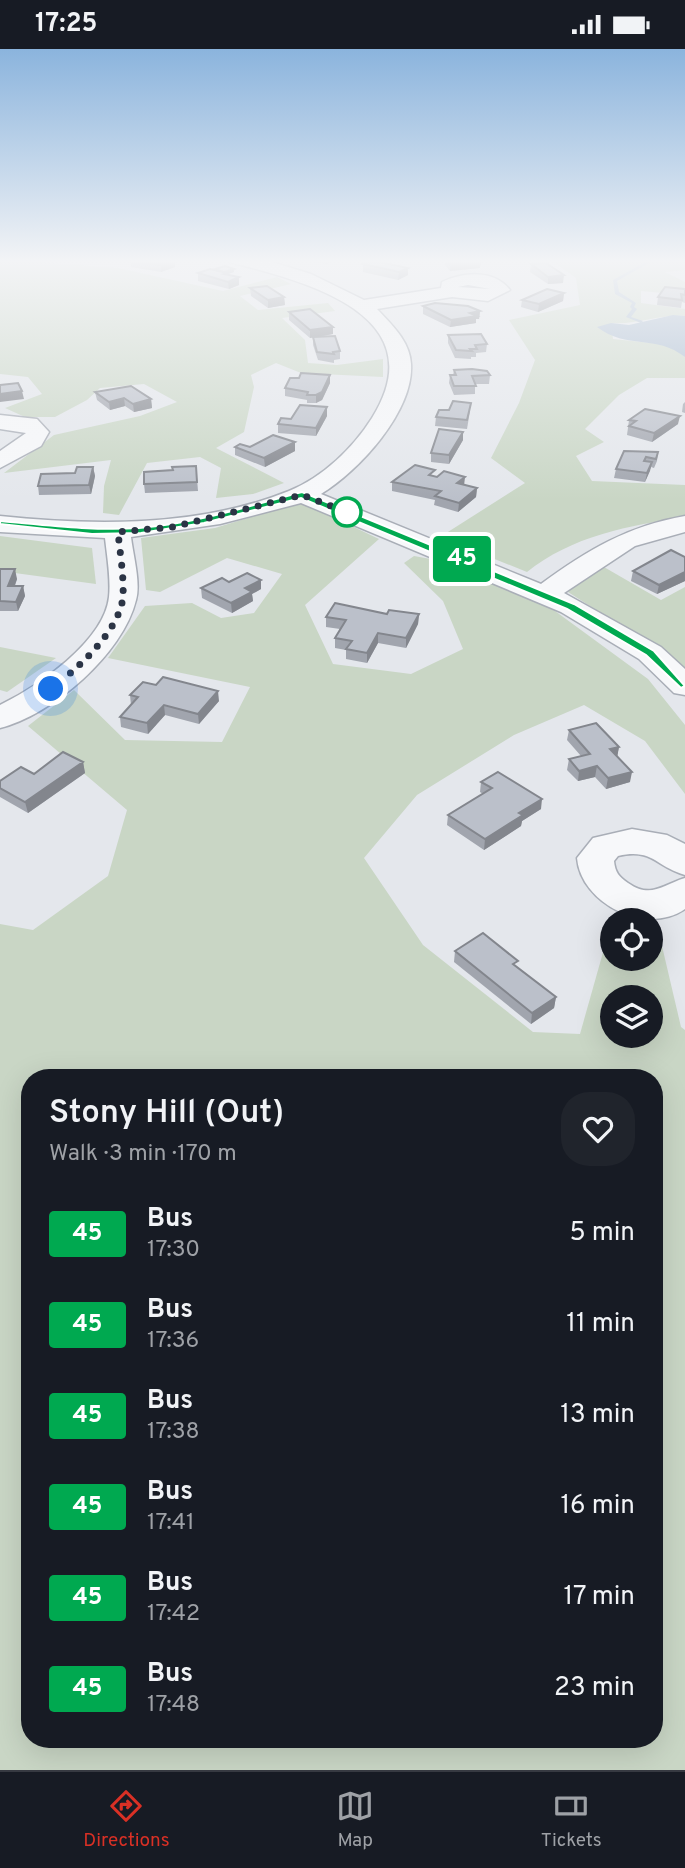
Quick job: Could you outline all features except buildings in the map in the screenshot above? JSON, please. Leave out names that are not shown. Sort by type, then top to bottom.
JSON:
[{"type":"street","points":[[0,524],[118,532],[173,527],[302,495],[345,466],[380,425],[399,392],[403,366],[393,339]]},
{"type":"street","points":[[0,422],[29,424],[38,432],[33,441],[4,456]]},
{"type":"street","points":[[302,495],[544,595],[611,628],[650,653],[685,686]]},
{"type":"street","points":[[544,595],[605,548],[659,527],[685,524]]},
{"type":"street","points":[[0,718],[35,700],[81,666],[110,629],[123,599],[118,532]]},
{"type":"street","points":[[685,863],[666,848],[651,843],[622,842],[600,853],[595,862],[595,872],[610,892],[640,904],[671,901],[685,891]]},
{"type":"green space","points":[[0,339],[304,339],[308,363],[337,365],[383,359],[383,377],[301,373],[276,363],[251,375],[254,387],[244,432],[216,448],[284,483],[253,494],[216,498],[221,468],[200,457],[147,463],[119,515],[103,513],[104,486],[111,460],[4,473],[54,435],[140,416],[177,402],[144,384],[100,388],[87,400],[55,417],[25,417],[5,408],[42,394],[28,377],[0,374]]},
{"type":"green space","points":[[522,339],[616,339],[671,345],[685,357],[685,378],[647,378],[619,395],[585,429],[604,442],[576,456],[592,481],[685,485],[685,518],[602,534],[562,550],[527,572],[440,537],[525,483],[491,458],[519,403],[535,360]]},
{"type":"green space","points":[[301,502],[379,539],[305,605],[333,664],[411,674],[463,649],[443,601],[404,563],[414,556],[464,565],[555,611],[648,679],[685,725],[685,794],[645,741],[584,705],[514,735],[417,795],[364,858],[423,945],[533,1032],[580,1034],[600,963],[600,971],[663,971],[663,950],[681,1027],[685,1030],[685,1770],[0,1770],[0,924],[33,930],[108,876],[127,810],[28,726],[74,690],[125,740],[222,742],[250,687],[108,658],[145,606],[192,603],[221,618],[254,613],[282,574],[227,558],[160,592],[146,590],[141,538],[215,528]]},
{"type":"green space","points":[[0,536],[92,548],[96,584],[0,571]]},
{"type":"green space","points":[[597,563],[661,600],[685,587],[685,676],[654,647],[568,592]]},
{"type":"green space","points":[[0,647],[56,658],[7,692],[0,690]]},
{"type":"water","points":[[626,339],[685,339],[685,357],[663,346]]},
{"type":"bus line","name":"45","points":[[0,524],[92,532],[141,531],[173,527],[302,495],[492,571],[571,607],[650,653],[685,686]]},
{"type":"route","points":[[51,689],[81,666],[110,629],[123,599],[118,532],[173,527],[302,495],[347,512]]}]
